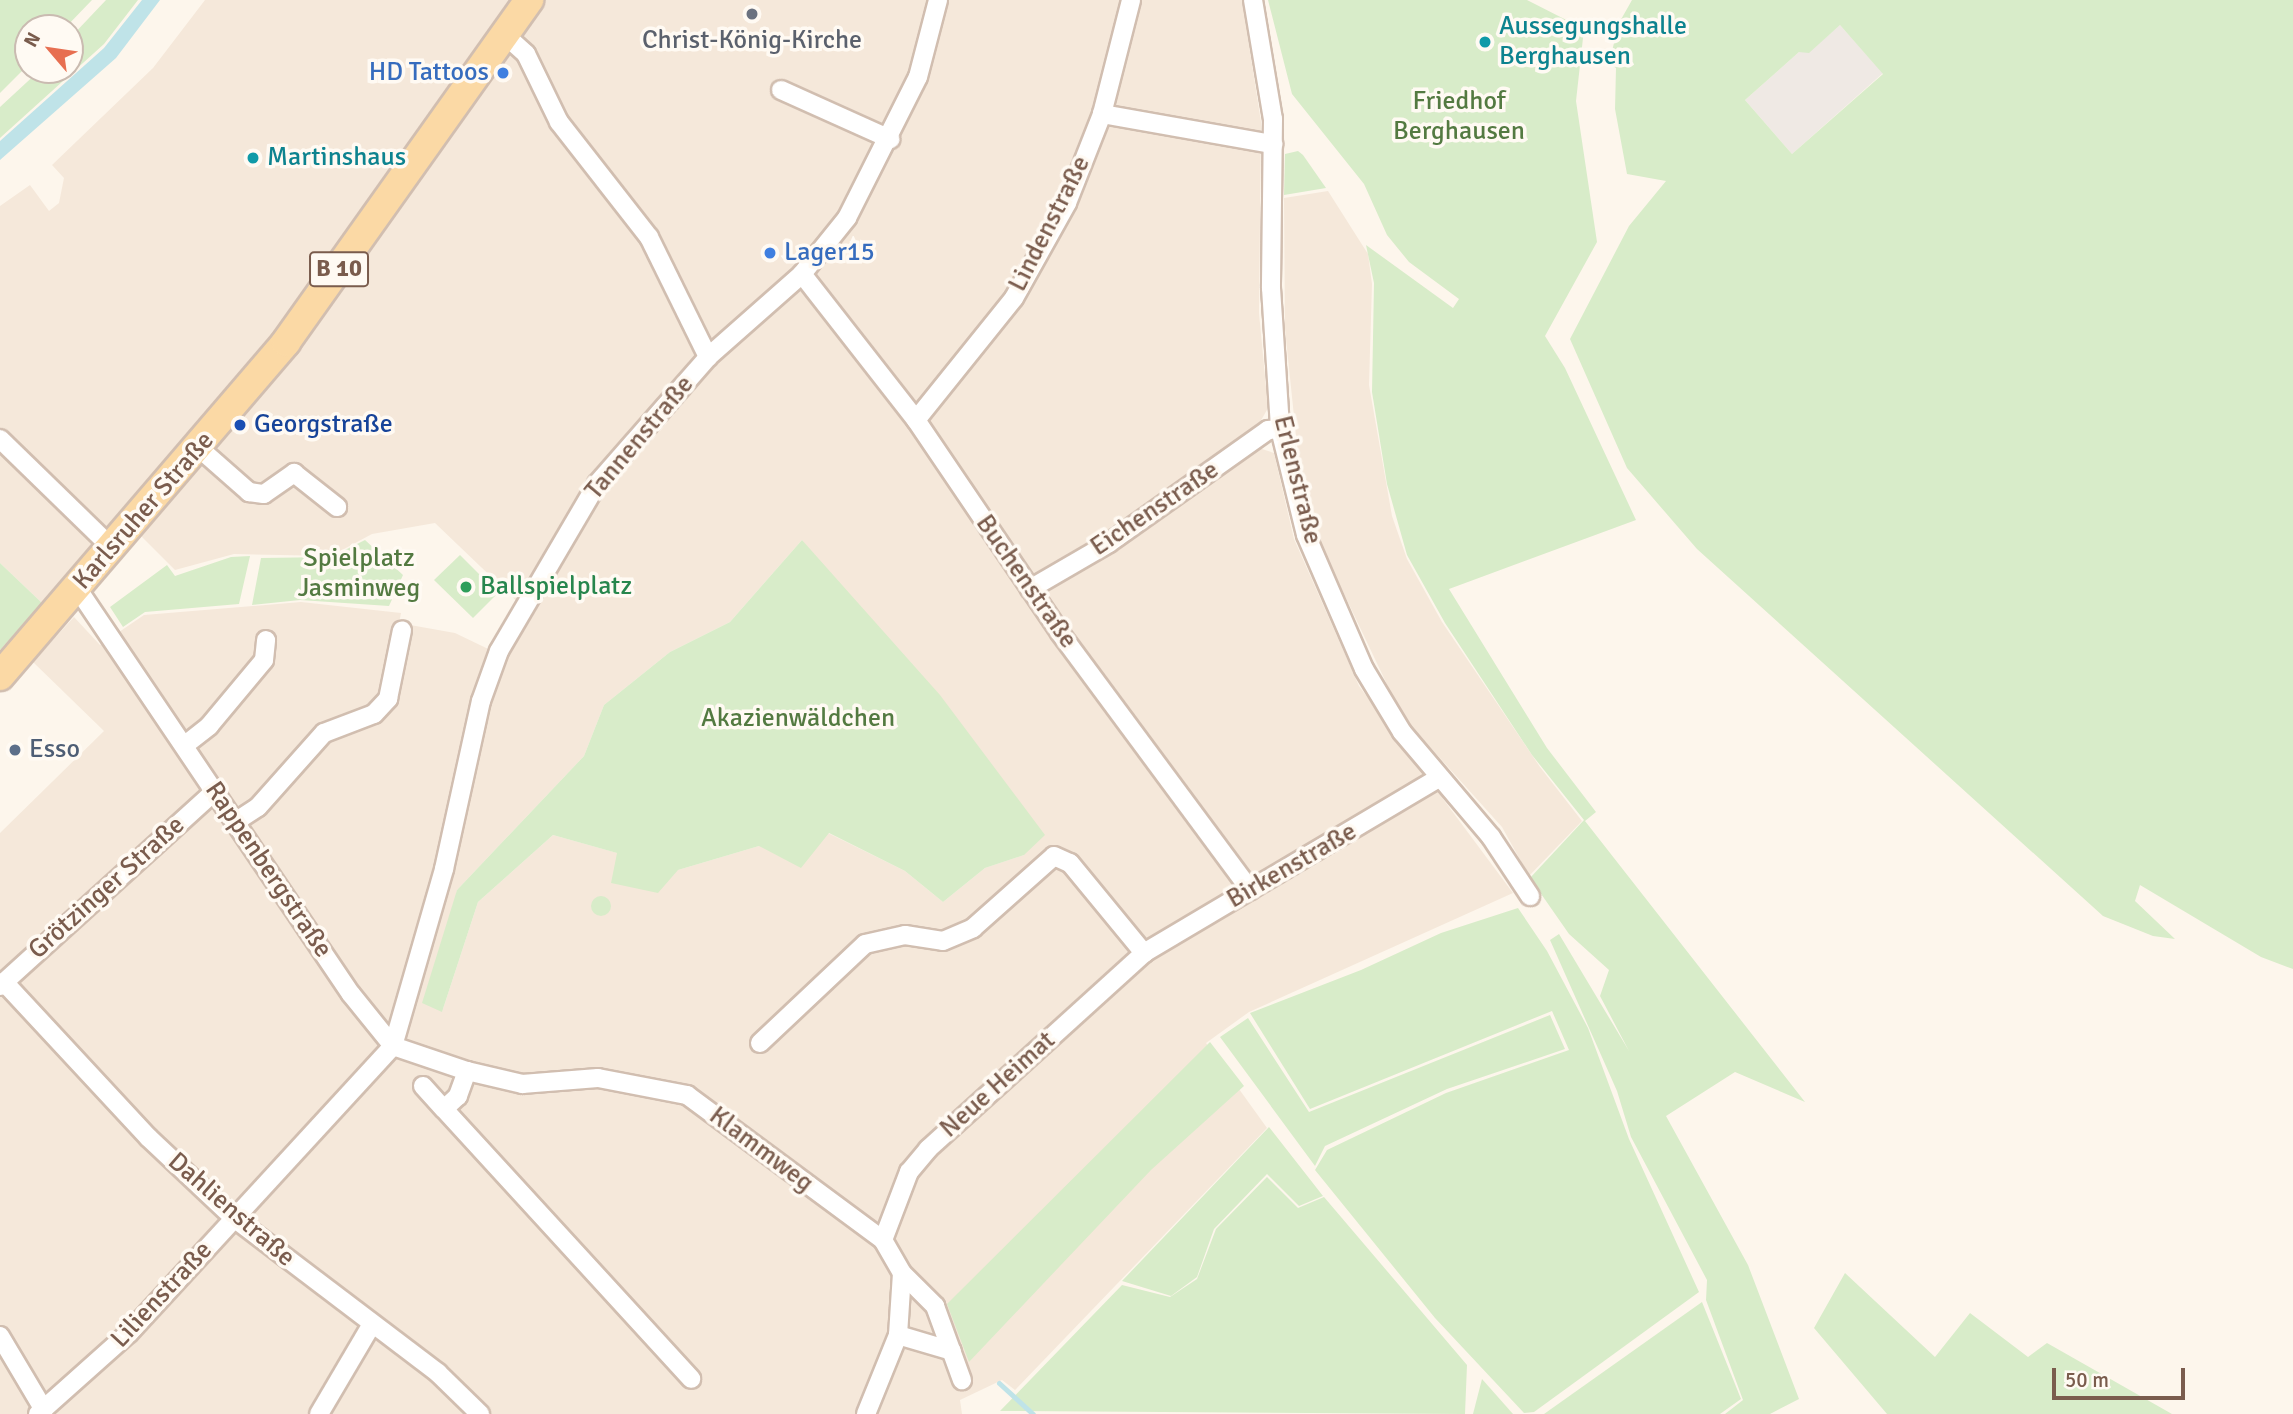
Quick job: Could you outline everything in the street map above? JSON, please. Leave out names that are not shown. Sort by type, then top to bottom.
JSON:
[{"type":"main road","name":"Karlsruher Straße","points":[[0,676],[199,448],[293,334],[529,0]]},
{"type":"street","name":"Tannenstraße","points":[[393,1046],[444,869],[481,701],[499,651],[597,484],[708,357],[802,274],[847,218],[890,139],[918,77],[939,0]]},
{"type":"street","name":"Lindenstraße","points":[[916,420],[1014,298],[1067,203],[1102,114],[1130,0]]},
{"type":"street","name":"Erlenstraße","points":[[1253,0],[1270,85],[1273,144],[1271,288],[1280,429],[1306,535],[1364,668],[1402,732],[1491,837],[1531,896]]},
{"type":"street","points":[[505,35],[526,54],[559,122],[649,236],[708,357]]},
{"type":"street","points":[[781,90],[890,139]]},
{"type":"street","points":[[1102,114],[1273,144]]},
{"type":"street","name":"Buchenstraße","points":[[802,274],[916,420],[1030,589],[1250,890]]},
{"type":"street","name":"Eichenstraße","points":[[1030,589],[1109,543],[1268,430],[1280,429]]},
{"type":"street","points":[[0,439],[111,548]]},
{"type":"street","points":[[199,448],[249,492],[264,494],[294,473],[337,507]]},
{"type":"street","name":"Rappenbergstraße","points":[[77,588],[351,994],[393,1046]]},
{"type":"street","points":[[235,822],[258,807],[324,733],[374,714],[388,699],[402,630]]},
{"type":"street","points":[[185,745],[209,726],[264,660],[266,640]]},
{"type":"street","name":"Birkenstraße","points":[[1144,953],[1439,778]]},
{"type":"street","name":"Grötzinger Straße","points":[[2,984],[215,791]]},
{"type":"street","points":[[760,1042],[865,944],[905,935],[943,941],[973,928],[1047,860],[1062,857],[1144,953]]},
{"type":"street","name":"Neue Heimat","points":[[883,1240],[909,1172],[928,1149],[1144,953]]},
{"type":"street","name":"Dahlienstraße","points":[[2,984],[149,1138],[234,1217],[438,1373],[480,1414]]},
{"type":"street","points":[[393,1046],[467,1071],[458,1096],[444,1109]]},
{"type":"street","name":"Lilienstraße","points":[[41,1412],[129,1333],[393,1046]]},
{"type":"street","name":"Klammweg","points":[[467,1071],[522,1084],[598,1078],[687,1095],[883,1240],[902,1273],[935,1306],[962,1380]]},
{"type":"street","points":[[423,1086],[691,1379]]},
{"type":"street","points":[[866,1414],[898,1335],[902,1273]]},
{"type":"street","points":[[319,1414],[372,1324]]},
{"type":"street","points":[[898,1335],[952,1351]]},
{"type":"street","points":[[0,1336],[41,1412]]},
{"type":"shaded area","points":[[205,0],[1242,0],[1261,122],[1259,313],[1268,408],[1259,424],[1262,449],[1274,453],[1294,539],[1359,686],[1513,893],[1249,1012],[1206,1043],[1267,1128],[1015,1390],[1002,1380],[960,1400],[962,1414],[0,1414],[0,833],[104,731],[33,662],[74,617],[100,645],[144,615],[301,602],[401,613],[399,623],[455,633],[507,658],[528,612],[435,523],[372,534],[331,556],[234,554],[175,570],[121,516],[42,603],[0,563],[0,206],[30,185],[49,211],[59,203],[64,178],[52,165],[153,68]],"holes":[[[802,540],[1024,855],[985,868],[943,902],[905,871],[828,833],[759,846],[678,870],[553,835],[478,902],[442,1012],[457,890],[584,756],[604,705],[670,652],[730,622]]]},
{"type":"shaded area","points":[[1840,25],[1883,73],[1792,154],[1745,100],[1799,52],[1809,52]]},
{"type":"shaded area","points":[[1328,191],[1368,254],[1372,284],[1369,385],[1392,516],[1407,559],[1442,622],[1540,767],[1582,821],[1529,876],[1502,827],[1402,716],[1317,537],[1299,465],[1285,329],[1284,198]]},
{"type":"green space","points":[[0,0],[92,0],[78,14],[14,14],[14,79],[0,93]]},
{"type":"green space","points":[[106,0],[138,0],[104,44],[84,62],[84,23]]},
{"type":"green space","name":"Friedhof Berghausen","points":[[1268,0],[1527,0],[1584,29],[1576,101],[1597,242],[1545,336],[1565,368],[1636,520],[1449,589],[1547,748],[1596,812],[1585,821],[1805,1102],[1735,1072],[1666,1116],[1748,1265],[1799,1399],[1770,1414],[1725,1414],[1743,1400],[1706,1300],[1707,1280],[1631,1137],[1617,1091],[1550,940],[1559,934],[1629,1051],[1600,996],[1609,970],[1569,934],[1530,878],[1584,820],[1532,755],[1445,623],[1407,555],[1387,484],[1372,392],[1374,283],[1366,245],[1453,308],[1459,299],[1409,262],[1387,235],[1364,184],[1292,94]]},
{"type":"green space","points":[[1632,0],[2293,0],[2293,969],[2261,957],[2140,885],[2135,901],[2175,939],[2153,936],[2103,916],[1697,549],[1627,468],[1570,339],[1629,226],[1666,181],[1627,174],[1615,109],[1616,68],[1609,63],[1619,23]],"holes":[[[1840,25],[1883,74],[1792,154],[1745,100],[1799,52],[1809,53]]]},
{"type":"green space","points":[[25,84],[60,84],[0,138],[0,107]]},
{"type":"green space","points":[[1298,151],[1326,188],[1284,195],[1285,154]]},
{"type":"green space","name":"Spielplatz Jasminweg","points":[[365,540],[403,575],[389,606],[300,600],[252,605],[261,558],[331,557]]},
{"type":"green space","name":"Akazienwäldchen","points":[[802,540],[940,695],[1045,835],[1024,855],[985,868],[943,902],[905,871],[829,833],[801,868],[759,846],[678,870],[658,893],[611,883],[617,853],[553,835],[478,902],[442,1012],[422,1003],[457,890],[584,756],[604,705],[670,652],[730,622]]},
{"type":"green space","name":"Ballspielplatz","points":[[460,555],[498,593],[473,618],[434,580]]},
{"type":"green space","points":[[250,556],[239,604],[145,612],[123,627],[110,607],[167,565],[175,576],[231,557]]},
{"type":"green space","points":[[0,563],[42,603],[0,650]]},
{"type":"green space","points":[[601,896],[608,899],[611,906],[608,913],[601,916],[594,913],[591,906],[594,899]]},
{"type":"green space","points":[[1518,908],[1547,951],[1588,1028],[1629,1139],[1699,1292],[1534,1412],[1524,1413],[1435,1318],[1315,1170],[1327,1150],[1446,1093],[1569,1050],[1552,1011],[1310,1109],[1250,1013],[1361,970],[1441,933]]},
{"type":"green space","points":[[1550,1015],[1565,1049],[1447,1089],[1325,1146],[1315,1166],[1220,1037],[1248,1018],[1309,1112]]},
{"type":"green space","points":[[1210,1042],[1244,1086],[1151,1170],[969,1362],[947,1304]]},
{"type":"green space","points":[[1269,1127],[1323,1196],[1299,1206],[1267,1174],[1214,1229],[1197,1277],[1171,1296],[1122,1281]]},
{"type":"green space","points":[[1267,1177],[1298,1208],[1324,1197],[1467,1365],[1465,1414],[1000,1411],[1122,1285],[1170,1297],[1197,1279],[1216,1229]]},
{"type":"green space","points":[[1845,1273],[1935,1357],[1970,1313],[2028,1357],[2047,1343],[2172,1414],[1887,1414],[1814,1328]]},
{"type":"green space","points":[[1702,1302],[1741,1399],[1720,1414],[1544,1414]]},
{"type":"green space","points":[[1482,1379],[1513,1414],[1473,1414]]},
{"type":"water","points":[[142,0],[160,0],[116,58],[0,160],[0,141],[64,84],[84,84],[84,66],[104,48]]},
{"type":"waterway","points":[[999,1383],[1033,1414]]},
{"type":"place","name":"Christ-König-Kirche","points":[[752,14]]},
{"type":"place","name":"Aussegungshalle Berghausen","points":[[1485,42]]},
{"type":"place","name":"HD Tattoos","points":[[503,73]]},
{"type":"place","name":"Martinshaus","points":[[253,158]]},
{"type":"place","name":"Lager15","points":[[770,253]]},
{"type":"place","name":"Georgstraße","points":[[240,425]]},
{"type":"place","name":"Ballspielplatz","points":[[466,587]]},
{"type":"place","name":"Esso","points":[[15,750]]}]
